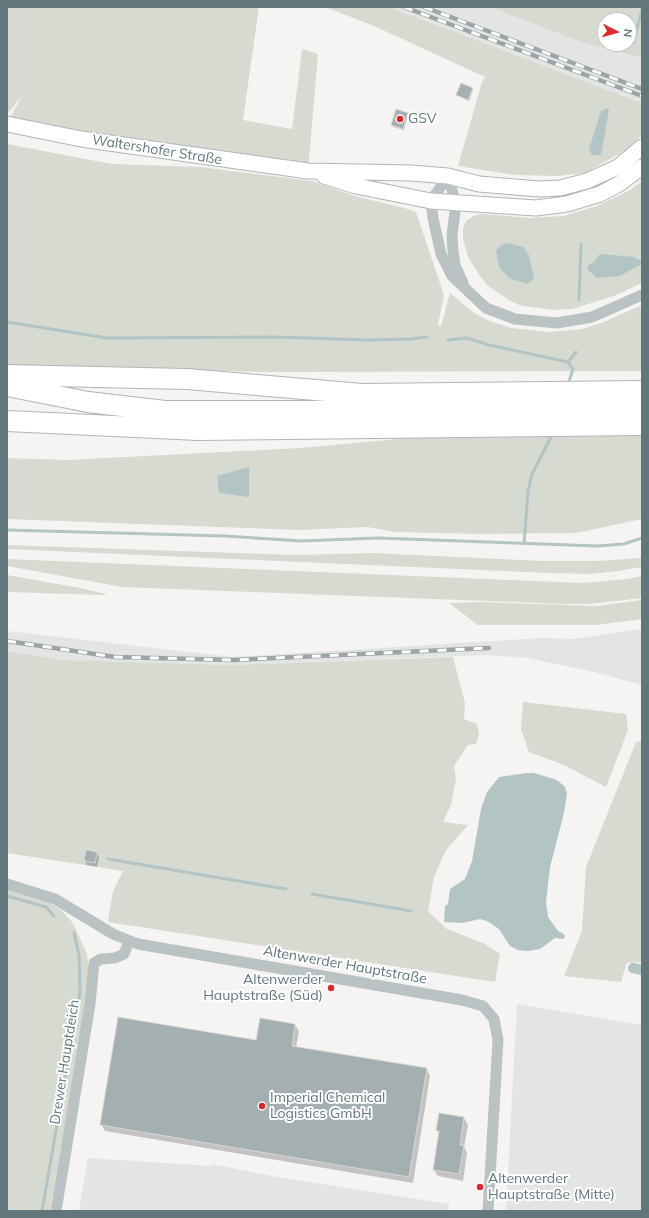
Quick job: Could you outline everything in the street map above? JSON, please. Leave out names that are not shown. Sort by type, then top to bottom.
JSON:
[{"type":"highway","points":[[7,375],[187,378],[356,411],[642,425]]},
{"type":"highway","points":[[7,386],[88,402],[165,410],[356,411],[642,408]]},
{"type":"highway","points":[[7,421],[198,430],[356,411],[642,391]]},
{"type":"main road","name":"Waltershofer Straße","points":[[7,124],[81,139],[308,171],[411,173],[448,176],[479,184],[539,189],[560,188],[587,181],[624,163],[642,147]]},
{"type":"main road","name":"Waltershofer Straße","points":[[308,171],[356,186],[431,202],[536,208],[567,204],[588,198],[611,188],[642,167]]},
{"type":"street","points":[[448,176],[431,202],[432,218],[441,254],[452,276],[486,308],[515,319],[557,323],[592,317],[642,295]]},
{"type":"street","points":[[448,176],[456,204],[452,235],[453,251],[455,265],[464,288]]},
{"type":"street","name":"Altenwerder Hauptstraße","points":[[7,884],[55,899],[98,926],[129,941],[152,948],[462,1000],[476,1003],[488,1010],[496,1023],[498,1040],[488,1211]]},
{"type":"street","name":"Drewer Hauptdeich","points":[[56,1211],[90,1004],[94,963],[101,959],[115,958],[124,954],[129,941]]},
{"type":"shaded area","points":[[7,7],[259,7],[243,120],[292,129],[302,49],[318,54],[308,171],[7,124],[22,96],[9,112],[7,112]]},
{"type":"shaded area","points":[[325,7],[389,7],[642,103],[642,135],[625,151],[584,173],[558,176],[515,175],[458,166],[482,82],[485,77],[374,26]]},
{"type":"shaded area","points":[[389,7],[490,7],[581,42],[597,46],[597,52],[619,52],[642,58],[642,103]]},
{"type":"shaded area","points":[[490,7],[642,7],[642,58],[619,52],[637,52],[637,12],[597,12],[597,46],[581,42]]},
{"type":"shaded area","points":[[607,108],[609,110],[601,155],[592,155],[589,149],[601,111]]},
{"type":"shaded area","points":[[7,144],[112,164],[200,167],[312,181],[355,196],[408,209],[416,212],[444,295],[438,325],[441,326],[450,293],[473,312],[487,320],[511,328],[549,332],[582,329],[604,322],[642,305],[642,371],[261,372],[7,366]]},
{"type":"shaded area","points":[[642,181],[642,283],[614,296],[572,309],[555,310],[522,306],[512,302],[488,286],[468,257],[463,239],[463,229],[466,221],[475,215],[483,214],[531,218],[563,216],[597,206],[630,190]]},
{"type":"shaded area","points":[[509,243],[523,247],[529,255],[534,279],[527,284],[509,278],[499,267],[496,251],[501,245]]},
{"type":"shaded area","points":[[600,254],[634,257],[641,261],[642,264],[620,276],[597,278],[588,270],[588,265],[594,262]]},
{"type":"shaded area","points":[[642,436],[642,519],[576,533],[479,534],[396,532],[367,527],[299,530],[7,519],[7,458],[68,460],[300,448],[420,437]]},
{"type":"shaded area","points":[[249,467],[249,497],[219,493],[217,476]]},
{"type":"shaded area","points":[[7,545],[295,555],[372,553],[543,561],[598,561],[642,558],[642,567],[591,574],[549,573],[7,549]]},
{"type":"shaded area","points":[[7,559],[582,583],[628,579],[642,576],[642,598],[590,604],[565,604],[122,587],[7,566]]},
{"type":"shaded area","points":[[7,575],[80,588],[107,594],[7,592]]},
{"type":"shaded area","points":[[642,600],[642,619],[596,625],[478,625],[449,603],[480,602],[597,606]]},
{"type":"shaded area","points":[[642,629],[642,685],[594,672],[528,658],[486,655],[231,665],[63,660],[7,651],[7,631],[233,657],[542,638],[573,639]]},
{"type":"shaded area","points":[[7,651],[63,660],[231,665],[453,657],[465,703],[464,719],[477,724],[479,734],[476,744],[468,745],[454,766],[456,779],[451,805],[443,822],[468,825],[446,850],[434,877],[428,911],[447,929],[485,944],[500,954],[495,982],[108,922],[113,891],[123,871],[7,853]]},
{"type":"shaded area","points":[[523,702],[626,714],[628,730],[606,787],[564,765],[529,752],[521,729]]},
{"type":"shaded area","points":[[642,741],[642,962],[627,963],[621,982],[564,976],[582,931],[586,867],[636,742]]},
{"type":"shaded area","points":[[534,773],[557,780],[565,787],[567,794],[564,813],[550,867],[546,902],[548,917],[558,931],[564,934],[565,937],[563,939],[555,938],[540,949],[528,951],[518,950],[510,946],[499,929],[487,921],[480,919],[462,923],[444,922],[445,906],[448,904],[450,889],[465,879],[472,861],[481,809],[487,792],[499,777]]},
{"type":"shaded area","points":[[7,889],[46,900],[62,911],[73,923],[87,954],[89,972],[88,987],[50,1211],[7,1211]]},
{"type":"shaded area","points":[[517,1004],[642,1025],[642,1211],[506,1211]]},
{"type":"shaded area","points":[[88,1158],[212,1166],[212,1164],[271,1176],[449,1204],[448,1211],[79,1211]]},
{"type":"building","points":[[461,83],[473,88],[468,100],[456,95]]},
{"type":"building","name":"GSV","points":[[396,109],[408,113],[403,129],[391,125]]},
{"type":"building","points":[[86,850],[97,852],[95,863],[84,861]]},
{"type":"building","name":"Imperial Chemical Logistics GmbH","points":[[118,1017],[256,1040],[260,1018],[295,1024],[292,1046],[427,1068],[409,1177],[100,1125]]},
{"type":"building","points":[[439,1113],[464,1117],[460,1145],[464,1145],[459,1174],[433,1170],[439,1131],[436,1131]]},
{"type":"waterway","points":[[637,28],[642,10]]},
{"type":"waterway","points":[[579,300],[581,244]]},
{"type":"waterway","points":[[7,322],[107,338],[275,337],[368,340],[427,337]]},
{"type":"waterway","points":[[448,340],[467,338],[489,345],[568,362],[576,352]]},
{"type":"waterway","points":[[568,362],[573,369],[568,384]]},
{"type":"waterway","points":[[524,544],[528,491],[532,474],[553,433]]},
{"type":"waterway","points":[[7,530],[225,536],[301,541],[378,538],[597,546],[624,544],[642,538]]},
{"type":"waterway","points":[[108,859],[286,889]]},
{"type":"waterway","points":[[312,894],[411,911]]},
{"type":"waterway","points":[[7,896],[46,907],[54,916]]},
{"type":"waterway","points":[[42,1211],[80,992],[79,955],[74,933]]},
{"type":"waterway","points":[[633,968],[642,970]]},
{"type":"railway","points":[[404,7],[642,96]]},
{"type":"railway","points":[[424,7],[642,89]]},
{"type":"railway","points":[[7,641],[115,657],[233,660],[489,648]]},
{"type":"place","name":"GSV","points":[[400,119]]},
{"type":"place","name":"Altenwerder Hauptstraße (Süd)","points":[[331,988]]},
{"type":"place","name":"Imperial Chemical Logistics GmbH","points":[[262,1106]]},
{"type":"place","name":"Altenwerder Hauptstraße (Mitte)","points":[[480,1187]]}]
